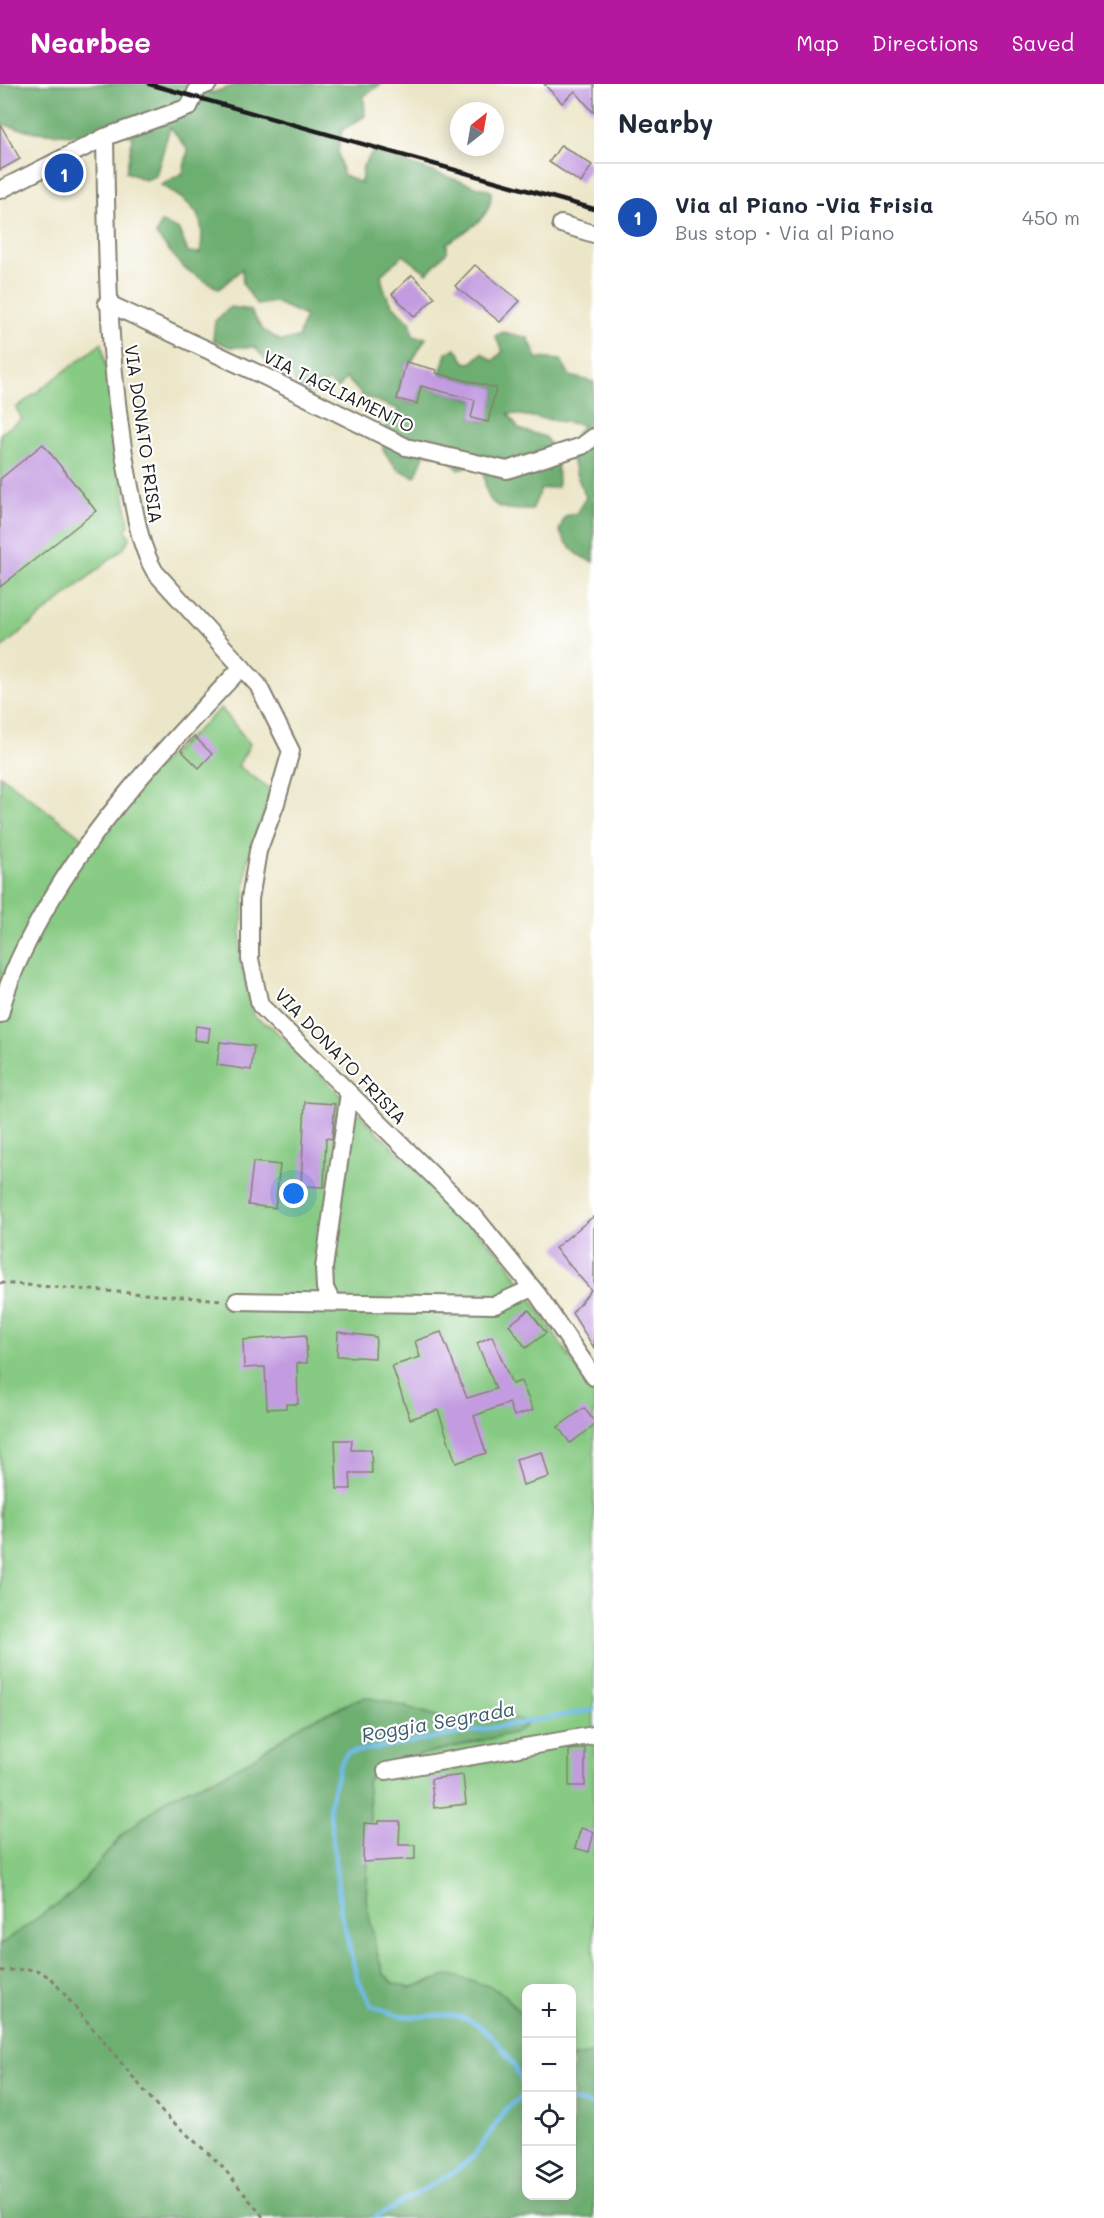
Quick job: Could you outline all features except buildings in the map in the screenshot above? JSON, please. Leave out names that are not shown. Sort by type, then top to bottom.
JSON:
[{"type":"street","points":[[0,190],[105,137],[189,107],[198,88],[208,84]]},
{"type":"street","name":"VIA DONATO FRISIA","points":[[105,137],[107,303],[122,442],[144,553],[155,573],[258,685],[291,751],[276,803],[258,851],[250,899],[250,959],[260,1005],[475,1217],[532,1288],[594,1377]]},
{"type":"street","points":[[561,225],[594,234]]},
{"type":"street","name":"VIA TAGLIAMENTO","points":[[107,303],[270,379],[406,447],[507,470],[582,446],[594,437]]},
{"type":"street","points":[[0,1014],[28,940],[84,848],[143,772],[242,667]]},
{"type":"street","points":[[332,1302],[326,1288],[324,1268],[349,1093]]},
{"type":"street","points":[[237,1301],[495,1305],[532,1288]]},
{"type":"street","points":[[386,1771],[594,1735]]},
{"type":"path","points":[[0,1283],[237,1301]]},
{"type":"path","points":[[0,1971],[34,1970],[51,1978],[162,2112],[221,2165],[264,2218]]},
{"type":"green space","points":[[0,84],[205,84],[211,93],[240,84],[381,84],[364,96],[365,116],[342,130],[338,152],[343,175],[361,183],[363,166],[373,152],[491,191],[491,201],[483,216],[477,223],[447,243],[447,252],[427,273],[403,255],[381,275],[390,301],[410,321],[413,336],[426,338],[411,363],[406,362],[397,399],[417,404],[421,386],[475,400],[471,418],[487,422],[496,388],[440,374],[446,353],[456,348],[465,362],[471,363],[482,353],[493,361],[503,351],[495,336],[503,332],[528,338],[537,358],[561,360],[570,376],[594,382],[594,562],[574,551],[559,531],[565,516],[577,513],[586,497],[576,474],[568,444],[583,425],[508,413],[519,429],[545,437],[557,455],[558,487],[541,489],[532,510],[507,509],[493,503],[486,488],[483,463],[458,469],[445,456],[425,453],[415,477],[397,469],[383,450],[386,421],[400,410],[363,396],[346,378],[338,389],[328,381],[316,393],[297,388],[287,360],[272,368],[255,347],[230,347],[213,340],[215,321],[230,307],[250,310],[263,330],[281,341],[298,338],[305,316],[275,302],[257,305],[243,284],[242,269],[219,289],[185,269],[156,235],[161,222],[179,230],[188,252],[200,253],[202,229],[195,212],[181,198],[161,185],[183,173],[188,150],[170,127],[156,176],[145,180],[126,172],[133,137],[105,125],[84,136],[35,132],[0,124]]},
{"type":"green space","points":[[102,343],[129,526],[125,529],[130,537],[124,548],[0,649],[0,434],[22,419],[16,408]]},
{"type":"green space","points":[[221,708],[250,744],[238,766],[272,790],[248,859],[239,956],[254,1017],[272,1027],[505,1259],[594,1394],[594,2053],[576,2058],[576,1984],[522,1984],[522,2016],[505,1995],[432,1980],[410,1988],[393,1983],[384,1974],[371,1934],[366,1901],[370,1815],[367,1782],[374,1770],[390,1762],[517,1732],[473,1716],[447,1719],[364,1697],[305,1723],[249,1761],[223,1775],[170,1797],[123,1834],[75,1891],[0,1945],[0,775],[91,844],[145,778]]},
{"type":"green space","points":[[364,1697],[447,1719],[495,1714],[526,1721],[525,1726],[517,1732],[391,1762],[374,1770],[367,1782],[370,1815],[366,1901],[378,1958],[384,1974],[393,1983],[410,1988],[450,1975],[489,1986],[505,1995],[522,2016],[522,2200],[576,2200],[576,2057],[594,2053],[594,2218],[0,2218],[0,1945],[75,1891],[123,1834],[170,1797],[223,1775],[249,1761],[305,1723]]},
{"type":"waterway","name":"Roggia Segrada","points":[[522,2081],[501,2047],[482,2028],[471,2021],[453,2016],[404,2016],[372,2006],[357,1978],[341,1913],[329,1806],[339,1767],[347,1753],[594,1710]]},
{"type":"waterway","points":[[374,2218],[454,2172],[474,2156],[507,2108],[522,2096]]},
{"type":"waterway","name":"Roggia Segrada","points":[[576,2102],[594,2105]]},
{"type":"railway","points":[[149,84],[594,209]]},
{"type":"place","name":"Via al Piano -Via Frisia","points":[[64,173]]}]
